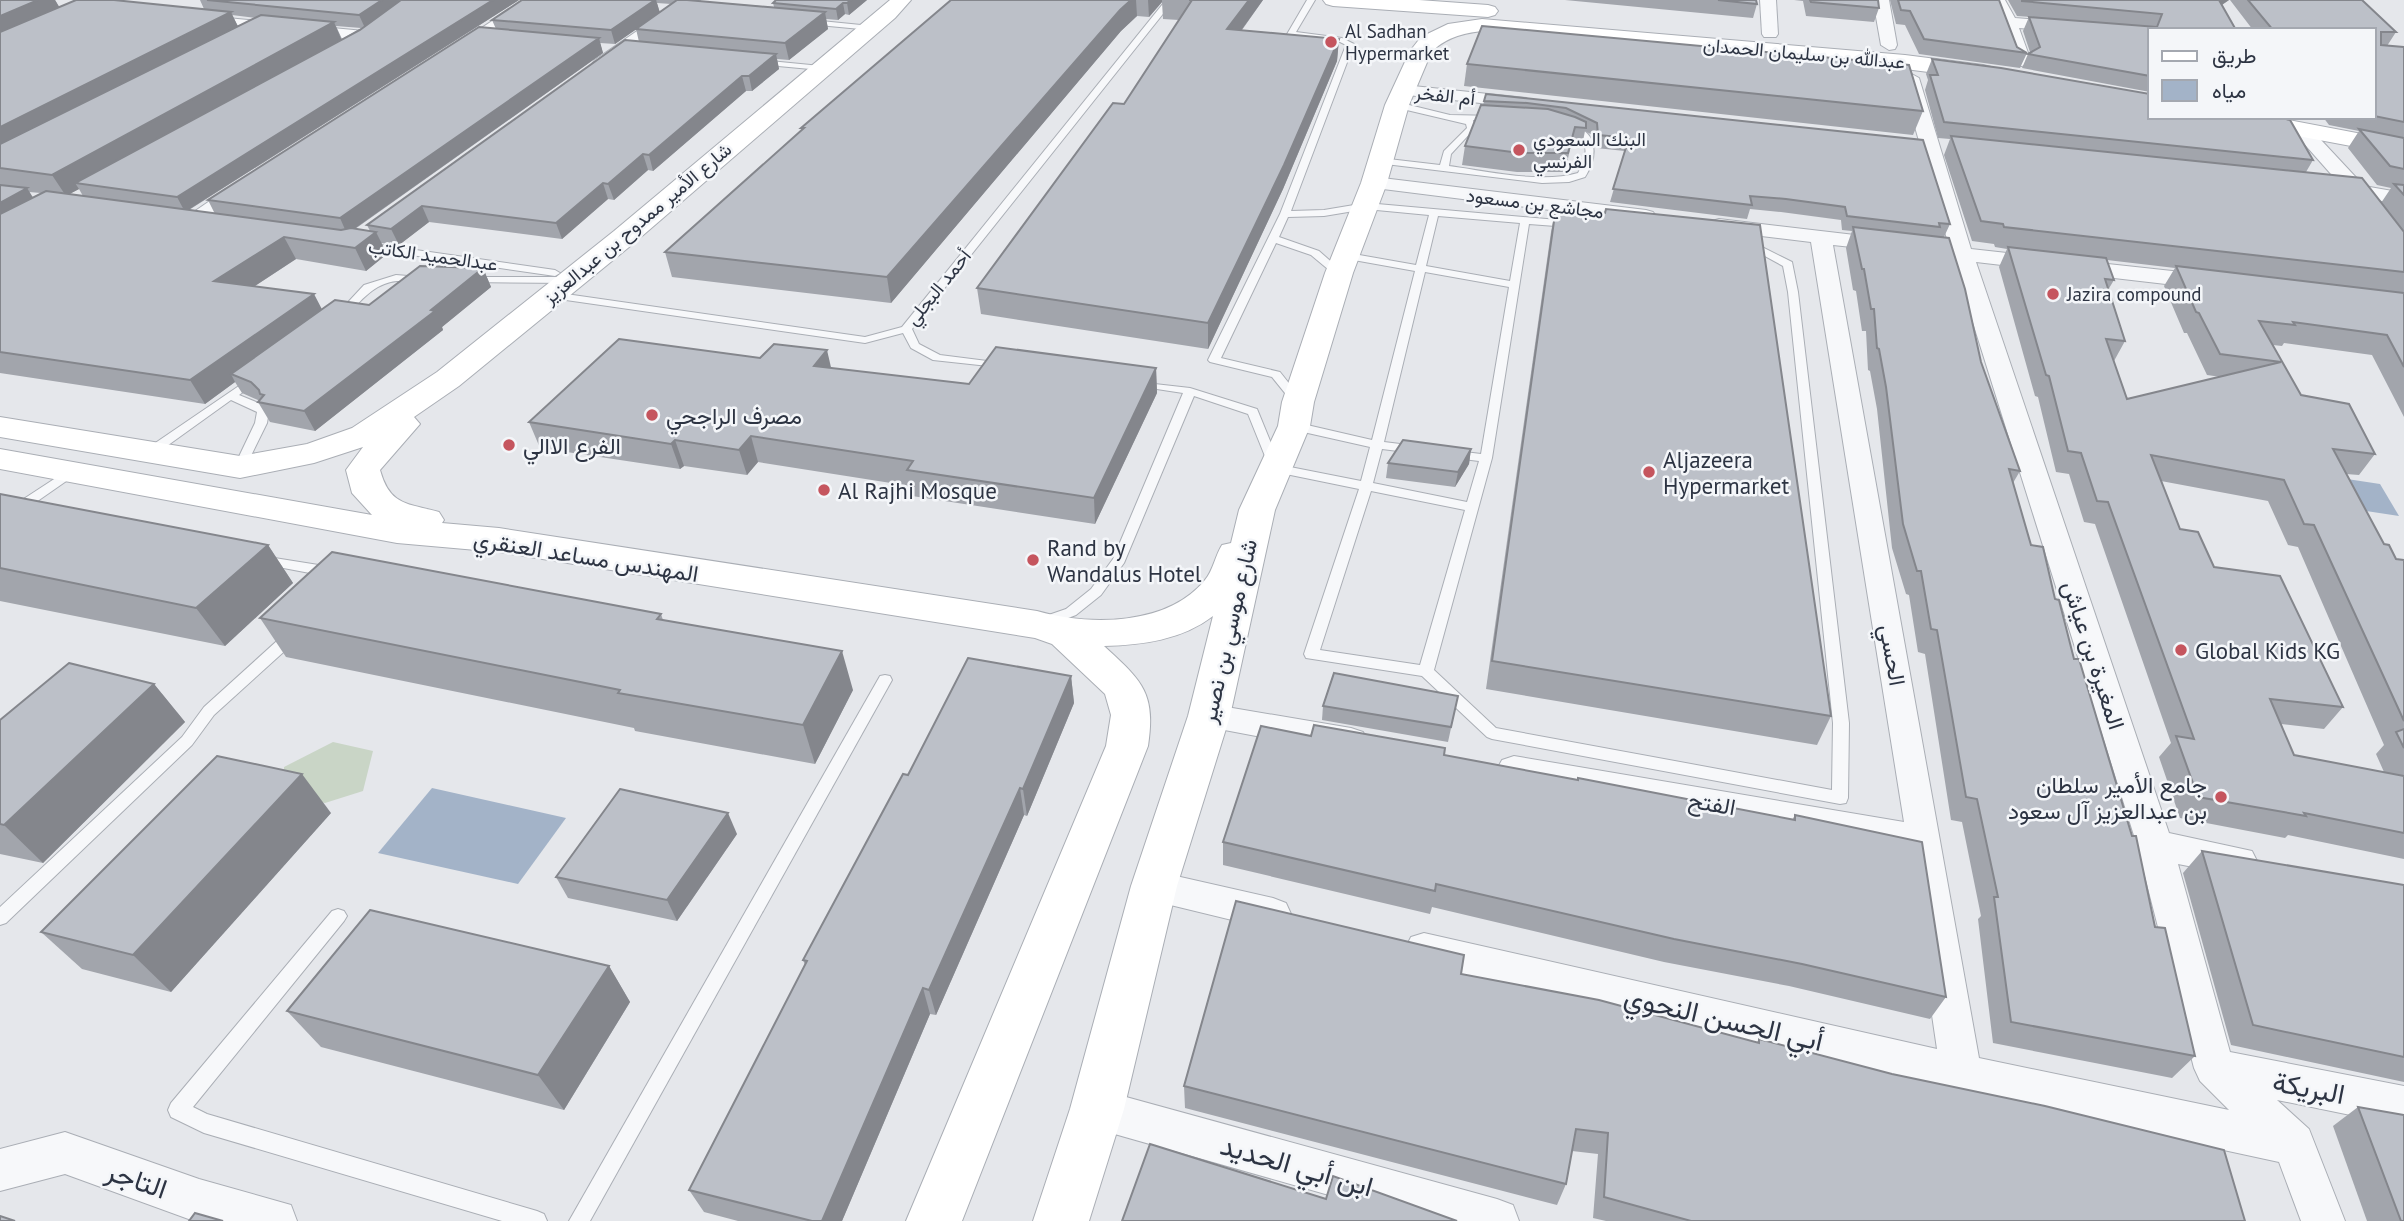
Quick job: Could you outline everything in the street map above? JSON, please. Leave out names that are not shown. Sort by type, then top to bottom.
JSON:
[{"type":"street","points":[[443,58],[484,37],[535,0]]},
{"type":"street","name":"شارع الأمير ممدوح بن عبدالعزيز","points":[[240,467],[282,461],[364,435],[448,379],[887,14],[912,5],[917,0]]},
{"type":"street","name":"عبدالله بن سليمان الحمدان","points":[[1333,0],[1456,18],[1505,31],[1842,63],[1897,53],[2041,73],[2022,61]]},
{"type":"street","points":[[1768,0],[1770,34]]},
{"type":"street","name":"المغيرة بن عياش","points":[[1881,0],[1897,53],[1932,146],[1962,254],[2155,845],[2214,1068]]},
{"type":"street","points":[[1364,4],[1394,13],[1414,34],[1429,42],[1456,18],[1770,34],[1897,53],[2022,61],[2009,22],[1997,0]]},
{"type":"street","points":[[587,75],[683,7]]},
{"type":"street","points":[[185,19],[363,36]]},
{"type":"street","points":[[2009,22],[2086,29]]},
{"type":"street","points":[[242,39],[266,27]]},
{"type":"street","name":"شارع موسي بن نصير","points":[[1061,1221],[1097,1109],[1154,886],[1209,716],[1257,510],[1296,414],[1344,264],[1374,183],[1401,98],[1414,34]]},
{"type":"street","name":"أم الفخر","points":[[1401,98],[1542,105]]},
{"type":"street","points":[[2244,119],[2404,149]]},
{"type":"street","points":[[2339,119],[2404,131]]},
{"type":"street","points":[[2301,130],[2357,190],[2404,250]]},
{"type":"street","points":[[189,222],[258,177]]},
{"type":"street","name":"مجاشع بن مسعود","points":[[1374,183],[1672,219]]},
{"type":"street","points":[[2315,186],[2357,190],[2404,199]]},
{"type":"street","points":[[163,218],[216,225]]},
{"type":"street","points":[[352,244],[374,228]]},
{"type":"street","points":[[1705,230],[1821,237],[2225,284]]},
{"type":"street","name":"الحسي","points":[[1821,237],[1924,840],[1961,1074]]},
{"type":"street","points":[[448,379],[380,447],[363,470],[369,493],[389,511],[499,540]]},
{"type":"street","points":[[0,427],[147,454],[240,467]]},
{"type":"street","name":"المهندس مساعد العنقري","points":[[0,459],[397,531],[499,540],[1051,630],[1136,631],[1175,622],[1197,609],[1223,585],[1231,561],[1257,510]]},
{"type":"street","points":[[934,1221],[1127,746],[1132,715],[1123,687],[1051,630]]},
{"type":"street","points":[[1209,716],[1388,747]]},
{"type":"street","name":"الفتح","points":[[1484,764],[1924,840]]},
{"type":"street","points":[[2155,845],[2273,867]]},
{"type":"street","points":[[1154,886],[1302,921]]},
{"type":"street","name":"أبي الحسن النحوي","points":[[1396,943],[1961,1074],[2294,1144]]},
{"type":"street","points":[[2214,1068],[2294,1144],[2323,1221]]},
{"type":"street","name":"البريكة","points":[[2214,1068],[2404,1106]]},
{"type":"street","name":"ابن أبي الحديد","points":[[1097,1109],[1497,1221]]},
{"type":"street","name":"التاجر","points":[[0,1170],[65,1153],[191,1211],[275,1221]]},
{"type":"lane","name":"أحمد البجلي","points":[[566,283],[865,340],[906,329],[1170,0]]},
{"type":"lane","points":[[1282,50],[1311,0]]},
{"type":"lane","points":[[803,21],[887,14]]},
{"type":"lane","points":[[1291,34],[1342,40],[1350,44],[1285,214],[1214,360],[1276,374],[1296,414],[1377,445],[1486,458]]},
{"type":"lane","points":[[747,61],[821,68]]},
{"type":"lane","points":[[1401,98],[1469,122],[1471,128],[1447,153],[1444,167]]},
{"type":"lane","points":[[1452,117],[1499,119]]},
{"type":"lane","points":[[1285,214],[1324,213],[1374,183],[1444,167],[1542,180],[1569,179],[1583,175],[1590,149],[1589,138],[1575,130],[1553,125]]},
{"type":"lane","points":[[1374,183],[1434,213],[1588,226]]},
{"type":"lane","points":[[1434,213],[1423,267],[1366,488],[1311,654],[1426,671],[1492,733],[1840,799],[1840,723],[1788,264],[1752,243],[1705,230]]},
{"type":"lane","points":[[1426,671],[1486,458],[1525,220]]},
{"type":"lane","points":[[1274,239],[1344,264],[1423,267],[1516,285]]},
{"type":"lane","name":"عبدالحميد الكاتب","points":[[352,244],[566,283]]},
{"type":"lane","points":[[328,324],[349,308],[368,287],[396,278],[428,280]]},
{"type":"lane","points":[[456,280],[566,283]]},
{"type":"lane","points":[[906,329],[915,346],[937,358],[1012,367]]},
{"type":"lane","points":[[147,454],[263,372]]},
{"type":"lane","points":[[1122,382],[1190,391],[1254,412],[1275,468],[1472,507]]},
{"type":"lane","points":[[1051,630],[1096,592],[1119,560],[1190,391]]},
{"type":"lane","points":[[231,396],[257,405],[263,411],[261,423],[240,467]]},
{"type":"lane","points":[[38,522],[24,519],[19,513],[24,505],[71,472]]},
{"type":"lane","points":[[240,556],[334,573],[344,583]]},
{"type":"lane","points":[[0,918],[187,741],[209,711],[310,620]]},
{"type":"lane","points":[[579,1221],[885,680]]},
{"type":"lane","points":[[338,916],[178,1110],[204,1123],[537,1221]]},
{"type":"green space","points":[[333,742],[373,751],[363,791],[325,803],[284,794],[284,767]]},
{"type":"water","points":[[2248,464],[2380,484],[2399,516],[2261,495]]},
{"type":"water","points":[[432,788],[566,818],[518,884],[378,853]]},
{"type":"building","points":[[0,0],[38,0],[0,16]]},
{"type":"building","points":[[76,0],[114,0],[231,12],[0,127],[0,32]]},
{"type":"building","points":[[207,0],[382,0],[359,15]]},
{"type":"building","points":[[401,0],[493,0],[177,197],[75,183],[360,30]]},
{"type":"building","points":[[522,0],[655,0],[611,30],[492,20]]},
{"type":"building","points":[[677,0],[825,12],[785,43],[636,29]]},
{"type":"building","points":[[776,0],[851,0],[836,9],[773,3]]},
{"type":"building","points":[[951,0],[1131,0],[887,277],[665,252],[804,128],[801,128]]},
{"type":"building","points":[[1192,0],[1249,0],[1227,29],[1339,39],[1284,165],[1208,323],[977,288],[1113,103],[1124,104]]},
{"type":"building","points":[[1718,0],[1756,0],[1757,4]]},
{"type":"building","points":[[1810,0],[1878,0],[1879,8],[1811,2]]},
{"type":"building","points":[[1898,0],[1999,0],[2017,47],[2027,53],[1924,39],[1910,11],[1901,10]]},
{"type":"building","points":[[2219,0],[2235,28],[2148,28],[2148,76],[2028,54],[2040,47],[2029,17],[2157,27],[2162,14],[2022,1]]},
{"type":"building","points":[[2248,0],[2362,0],[2396,32],[2381,32],[2381,45],[2404,47],[2404,122],[2376,116],[2376,28],[2271,28]]},
{"type":"building","points":[[261,15],[334,22],[52,175],[0,168],[0,144]]},
{"type":"building","points":[[1482,26],[1909,65],[1923,111],[1467,64]]},
{"type":"building","points":[[479,27],[599,38],[340,218],[208,200]]},
{"type":"building","points":[[625,40],[776,54],[749,76],[742,76],[649,155],[643,154],[608,184],[603,183],[556,223],[422,206],[391,229],[367,225]]},
{"type":"building","points":[[1932,59],[2148,94],[2148,119],[2290,120],[2313,160],[1944,122],[1930,75],[1938,75]]},
{"type":"building","points":[[1486,94],[1923,140],[1950,224],[1939,223],[1940,227],[1847,216],[1845,207],[1786,199],[1750,196],[1752,205],[1613,189],[1629,138],[1598,135],[1597,123],[1566,108],[1484,101]]},
{"type":"building","points":[[1481,105],[1548,109],[1586,122],[1586,128],[1575,127],[1568,153],[1520,153],[1465,146]]},
{"type":"building","points":[[2359,129],[2404,138],[2404,169],[2390,166]]},
{"type":"building","points":[[1951,136],[2362,178],[2404,232],[2404,272],[2004,227],[2003,224],[1981,221]]},
{"type":"building","points":[[2394,184],[2404,185],[2404,195]]},
{"type":"building","points":[[0,185],[27,188],[0,203]]},
{"type":"building","points":[[46,191],[341,230],[351,228],[376,232],[355,248],[284,237],[214,281],[314,294],[190,380],[0,352],[0,214]]},
{"type":"building","name":"Aljazeera Hypermarket","points":[[1556,207],[1605,213],[1606,209],[1760,225],[1831,716],[1492,661]]},
{"type":"building","points":[[1853,227],[1949,238],[1965,289],[1981,362],[2020,471],[2009,469],[2031,545],[2043,547],[2055,599],[2059,600],[2074,659],[2079,659],[2132,836],[2136,836],[2155,927],[2165,928],[2195,1056],[2011,1022],[1994,897],[1998,897],[1977,799],[1966,797],[1937,630],[1931,629],[1921,571],[1917,571],[1903,524],[1886,387],[1877,348],[1874,309],[1871,309]]},
{"type":"building","points":[[2008,247],[2106,258],[2114,280],[2105,279],[2125,341],[2106,339],[2127,399],[2281,362],[2220,354],[2199,313],[2196,312],[2176,266],[2404,293],[2404,367],[2387,335],[2293,322],[2295,325],[2259,321],[2301,395],[2349,404],[2375,454],[2333,449],[2384,544],[2389,545],[2396,559],[2404,560],[2404,721],[2314,525],[2304,524],[2284,480],[2151,455],[2180,529],[2198,532],[2214,567],[2280,576],[2343,707],[2270,699],[2294,755],[2404,776],[2404,833],[2304,813],[2306,816],[2198,797],[2176,736],[2194,739],[2108,502],[2097,501],[2081,453],[2068,451],[2049,376],[2046,375]]},
{"type":"building","points":[[420,266],[483,268],[431,310],[435,311],[304,411],[258,402],[264,395],[260,394],[251,382],[231,374],[335,300],[369,305]]},
{"type":"building","points":[[619,339],[760,358],[774,344],[827,350],[814,366],[969,384],[996,347],[1156,368],[1094,498],[907,470],[913,461],[751,436],[739,450],[675,440],[671,444],[529,422]]},
{"type":"building","points":[[1403,440],[1471,449],[1458,472],[1388,463]]},
{"type":"building","points":[[0,494],[268,545],[196,608],[0,568]]},
{"type":"building","points":[[332,552],[661,614],[657,619],[842,651],[803,725],[618,693],[620,690],[260,618]]},
{"type":"building","points":[[968,658],[1071,676],[1023,789],[1020,788],[929,990],[923,988],[822,1221],[812,1221],[689,1190],[807,961],[803,960],[903,774],[908,775]]},
{"type":"building","points":[[69,663],[154,684],[4,825],[0,824],[0,720]]},
{"type":"building","points":[[1334,673],[1458,696],[1451,727],[1323,706]]},
{"type":"building","points":[[1314,725],[1445,748],[1444,755],[1795,820],[1795,815],[1922,842],[1946,997],[1802,964],[1674,939],[1436,884],[1435,891],[1223,842],[1261,726],[1311,736]]},
{"type":"building","points":[[2404,729],[2404,748],[2396,732]]},
{"type":"building","points":[[217,756],[302,774],[133,955],[41,932]]},
{"type":"building","points":[[620,789],[728,813],[667,900],[556,877]]},
{"type":"building","points":[[2202,851],[2404,885],[2404,1057],[2253,1025]]},
{"type":"building","points":[[1236,901],[1464,955],[1461,974],[1599,1000],[1759,1043],[1759,1039],[1892,1074],[2045,1106],[2224,1150],[2245,1221],[1691,1221],[1604,1197],[1608,1133],[1576,1129],[1566,1184],[1184,1086]]},
{"type":"building","points":[[370,910],[609,966],[538,1075],[287,1011]]},
{"type":"building","points":[[2358,1107],[2404,1115],[2404,1221],[2401,1221]]},
{"type":"building","points":[[1150,1144],[1326,1199],[1333,1176],[1457,1221],[1122,1221]]},
{"type":"building","points":[[195,1213],[223,1221],[189,1221]]},
{"type":"building","points":[[0,1216],[15,1221],[0,1221]]},
{"type":"place","name":"Al Sadhan Hypermarket","points":[[1331,42]]},
{"type":"place","name":"البنك السعودي الفرنسي","points":[[1519,150]]},
{"type":"place","name":"Jazira compound","points":[[2053,294]]},
{"type":"place","name":"مصرف الراجحي","points":[[652,415]]},
{"type":"place","name":"الفرع الاالي","points":[[509,445]]},
{"type":"place","name":"Aljazeera Hypermarket","points":[[1649,472]]},
{"type":"place","name":"Al Rajhi Mosque","points":[[824,490]]},
{"type":"place","name":"Rand by Wandalus Hotel","points":[[1033,560]]},
{"type":"place","name":"Global Kids KG","points":[[2181,650]]},
{"type":"place","name":"جامع الأمير سلطان بن عبدالعزيز آل سعود","points":[[2221,797]]}]
